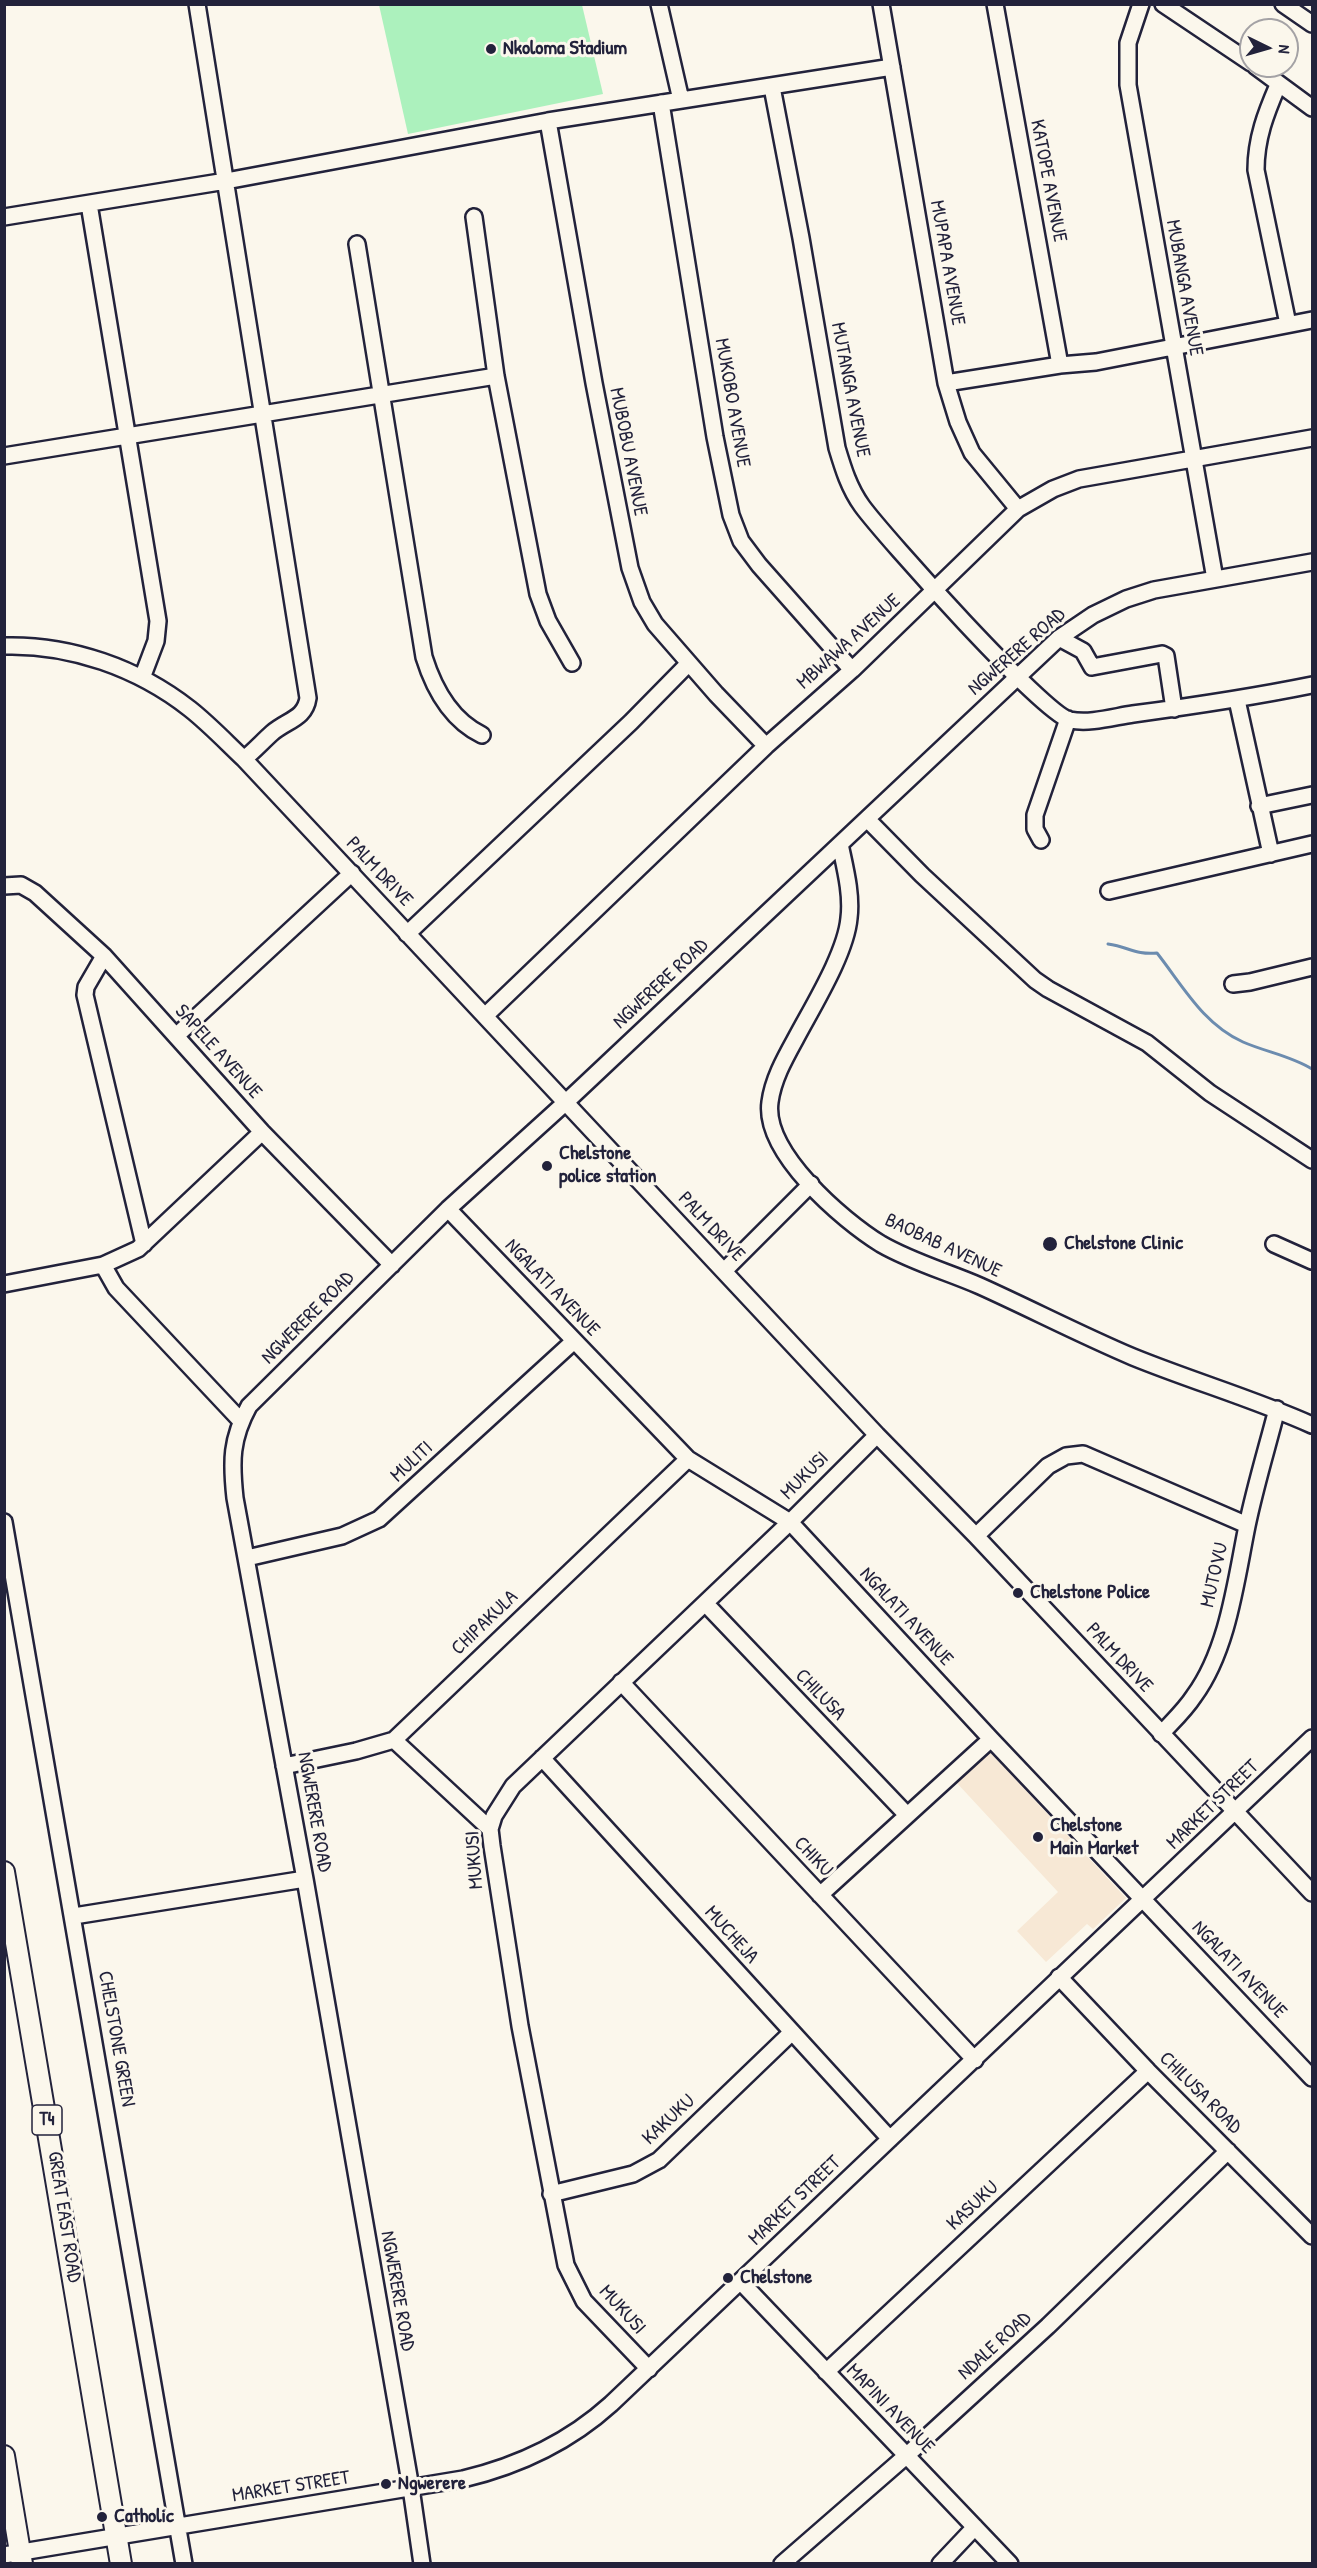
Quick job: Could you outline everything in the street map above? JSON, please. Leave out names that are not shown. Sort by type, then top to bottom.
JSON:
[{"type":"main road","name":"GREAT EAST ROAD","points":[[4,1872],[121,2564]]},
{"type":"main road","points":[[4,2456],[16,2557]]},
{"type":"street","points":[[197,4],[308,698],[307,708],[300,716],[273,733],[244,759]]},
{"type":"street","points":[[659,4],[681,100]]},
{"type":"street","name":"MUPAPA AVENUE","points":[[881,4],[946,383],[958,422],[972,453],[1018,509]]},
{"type":"street","name":"KATOPE AVENUE","points":[[995,4],[1060,365]]},
{"type":"street","name":"MUBANGA AVENUE","points":[[1141,4],[1128,43],[1128,85],[1215,579]]},
{"type":"street","points":[[1163,4],[1239,55]]},
{"type":"street","points":[[1283,4],[1312,24]]},
{"type":"street","points":[[4,217],[226,181],[548,121],[892,67]]},
{"type":"street","points":[[1270,78],[1312,108]]},
{"type":"street","points":[[1278,84],[1260,128],[1256,148],[1256,170],[1288,324]]},
{"type":"street","name":"MUTANGA AVENUE","points":[[772,87],[837,448],[846,480],[861,505],[936,591],[1017,676],[1060,716],[1068,719]]},
{"type":"street","name":"MUKOBO AVENUE","points":[[661,103],[715,437],[730,514],[741,541],[759,565],[852,670]]},
{"type":"street","name":"MUBOBU AVENUE","points":[[548,121],[598,406],[630,568],[642,602],[655,624],[766,746]]},
{"type":"street","points":[[89,204],[158,621],[156,641],[142,678]]},
{"type":"street","points":[[474,217],[496,376],[537,594],[548,621],[572,663]]},
{"type":"street","points":[[357,244],[427,667],[441,696],[453,712],[470,729],[482,735]]},
{"type":"street","points":[[946,383],[1060,365],[1096,362],[1312,320]]},
{"type":"street","points":[[4,456],[496,376]]},
{"type":"street","name":"MBWAWA AVENUE","points":[[486,1015],[766,746],[936,591],[1018,509],[1053,489],[1079,478],[1312,438]]},
{"type":"street","name":"NGWERERE ROAD","points":[[422,2564],[411,2488],[305,1879],[235,1498],[232,1448],[242,1421],[249,1406],[448,1209],[565,1103],[1059,638],[1093,615],[1126,599],[1154,590],[1312,562]]},
{"type":"street","points":[[1059,638],[1083,651],[1092,668],[1162,654],[1166,656],[1174,709]]},
{"type":"street","name":"PALM DRIVE","points":[[4,646],[33,646],[72,652],[142,678],[189,709],[244,759],[877,1435],[976,1536],[1312,1893]]},
{"type":"street","points":[[407,934],[631,722],[689,663]]},
{"type":"street","points":[[1041,840],[1035,829],[1035,815],[1068,719],[1085,720],[1174,709],[1237,700],[1312,685]]},
{"type":"street","points":[[1237,700],[1271,854]]},
{"type":"street","points":[[1259,806],[1312,795]]},
{"type":"street","points":[[867,819],[922,875],[1035,980],[1146,1043],[1210,1093],[1312,1160]]},
{"type":"street","name":"BAOBAB AVENUE","points":[[840,844],[849,895],[847,930],[819,994],[781,1067],[770,1103],[770,1124],[784,1153],[811,1184],[850,1221],[892,1250],[979,1286],[1133,1356],[1277,1409],[1312,1425]]},
{"type":"street","points":[[1109,891],[1312,844]]},
{"type":"street","points":[[176,1036],[352,873]]},
{"type":"street","name":"SAPELE AVENUE","points":[[4,886],[21,885],[35,892],[104,956],[262,1132],[392,1265]]},
{"type":"street","points":[[104,956],[86,987],[86,995],[144,1244]]},
{"type":"street","points":[[1233,984],[1312,967]]},
{"type":"street","points":[[4,1284],[114,1262],[144,1244],[262,1132]]},
{"type":"street","points":[[724,1271],[811,1184]]},
{"type":"street","name":"NGALATI AVENUE","points":[[448,1209],[688,1460],[790,1522],[991,1739],[1312,2078]]},
{"type":"street","points":[[1274,1244],[1312,1261]]},
{"type":"street","points":[[103,1265],[116,1288],[242,1421]]},
{"type":"street","name":"MULITI","points":[[247,1558],[342,1536],[379,1519],[574,1341]]},
{"type":"street","name":"MUTOVU","points":[[1161,1734],[1190,1702],[1206,1678],[1224,1630],[1239,1581],[1248,1525],[1277,1409]]},
{"type":"street","name":"MUKUSI","points":[[649,2369],[584,2301],[567,2265],[551,2194],[498,1897],[490,1829],[494,1816],[513,1786],[790,1522],[877,1435]]},
{"type":"street","points":[[976,1536],[1048,1466],[1066,1456],[1083,1454],[1248,1525]]},
{"type":"street","name":"CHIPAKULA","points":[[284,1766],[356,1751],[394,1740],[688,1460]]},
{"type":"street","name":"CHELSTONE GREEN","points":[[4,1522],[74,1916],[184,2564]]},
{"type":"street","name":"CHILUSA","points":[[705,1603],[906,1815]]},
{"type":"street","name":"CHIKU","points":[[621,1682],[975,2060]]},
{"type":"street","name":"MARKET STREET","points":[[16,2557],[117,2537],[490,2473],[540,2453],[602,2413],[975,2060],[1059,1977],[1236,1813],[1312,1738]]},
{"type":"street","points":[[820,1895],[991,1739]]},
{"type":"street","points":[[394,1740],[490,1829]]},
{"type":"street","name":"MUCHEJA","points":[[542,1758],[890,2139]]},
{"type":"street","points":[[74,1916],[305,1879]]},
{"type":"street","name":"CHILUSA ROAD","points":[[1059,1977],[1148,2071],[1312,2236]]},
{"type":"street","name":"KAKUKU","points":[[551,2194],[633,2174],[659,2160],[791,2032]]},
{"type":"street","name":"KASUKU","points":[[826,2372],[1148,2071]]},
{"type":"street","name":"NDALE ROAD","points":[[782,2564],[906,2456],[1048,2326],[1228,2151]]},
{"type":"street","name":"MAPINI AVENUE","points":[[741,2282],[1010,2564]]},
{"type":"street","points":[[940,2564],[975,2527]]},
{"type":"shaded area","name":"Chelstone Main Market","points":[[988,1750],[1126,1898],[1093,1929],[1087,1924],[1046,1962],[1017,1931],[1058,1892],[955,1781]]},
{"type":"green space","name":"Nkoloma Stadium","points":[[379,5],[582,5],[603,94],[408,134]]},
{"type":"waterway","points":[[1108,944],[1137,952],[1157,953],[1195,1003],[1216,1025],[1243,1042],[1312,1069]]},
{"type":"place","name":"Nkoloma Stadium","points":[[491,49]]},
{"type":"place","name":"Chelstone police station","points":[[547,1166]]},
{"type":"place","name":"Chelstone Clinic","points":[[1050,1244]]},
{"type":"place","name":"Chelstone Police","points":[[1018,1593]]},
{"type":"place","name":"Chelstone Main Market","points":[[1038,1837]]},
{"type":"place","name":"Chelstone","points":[[728,2278]]},
{"type":"place","name":"Ngwerere","points":[[386,2484]]},
{"type":"place","name":"Catholic","points":[[102,2517]]}]
